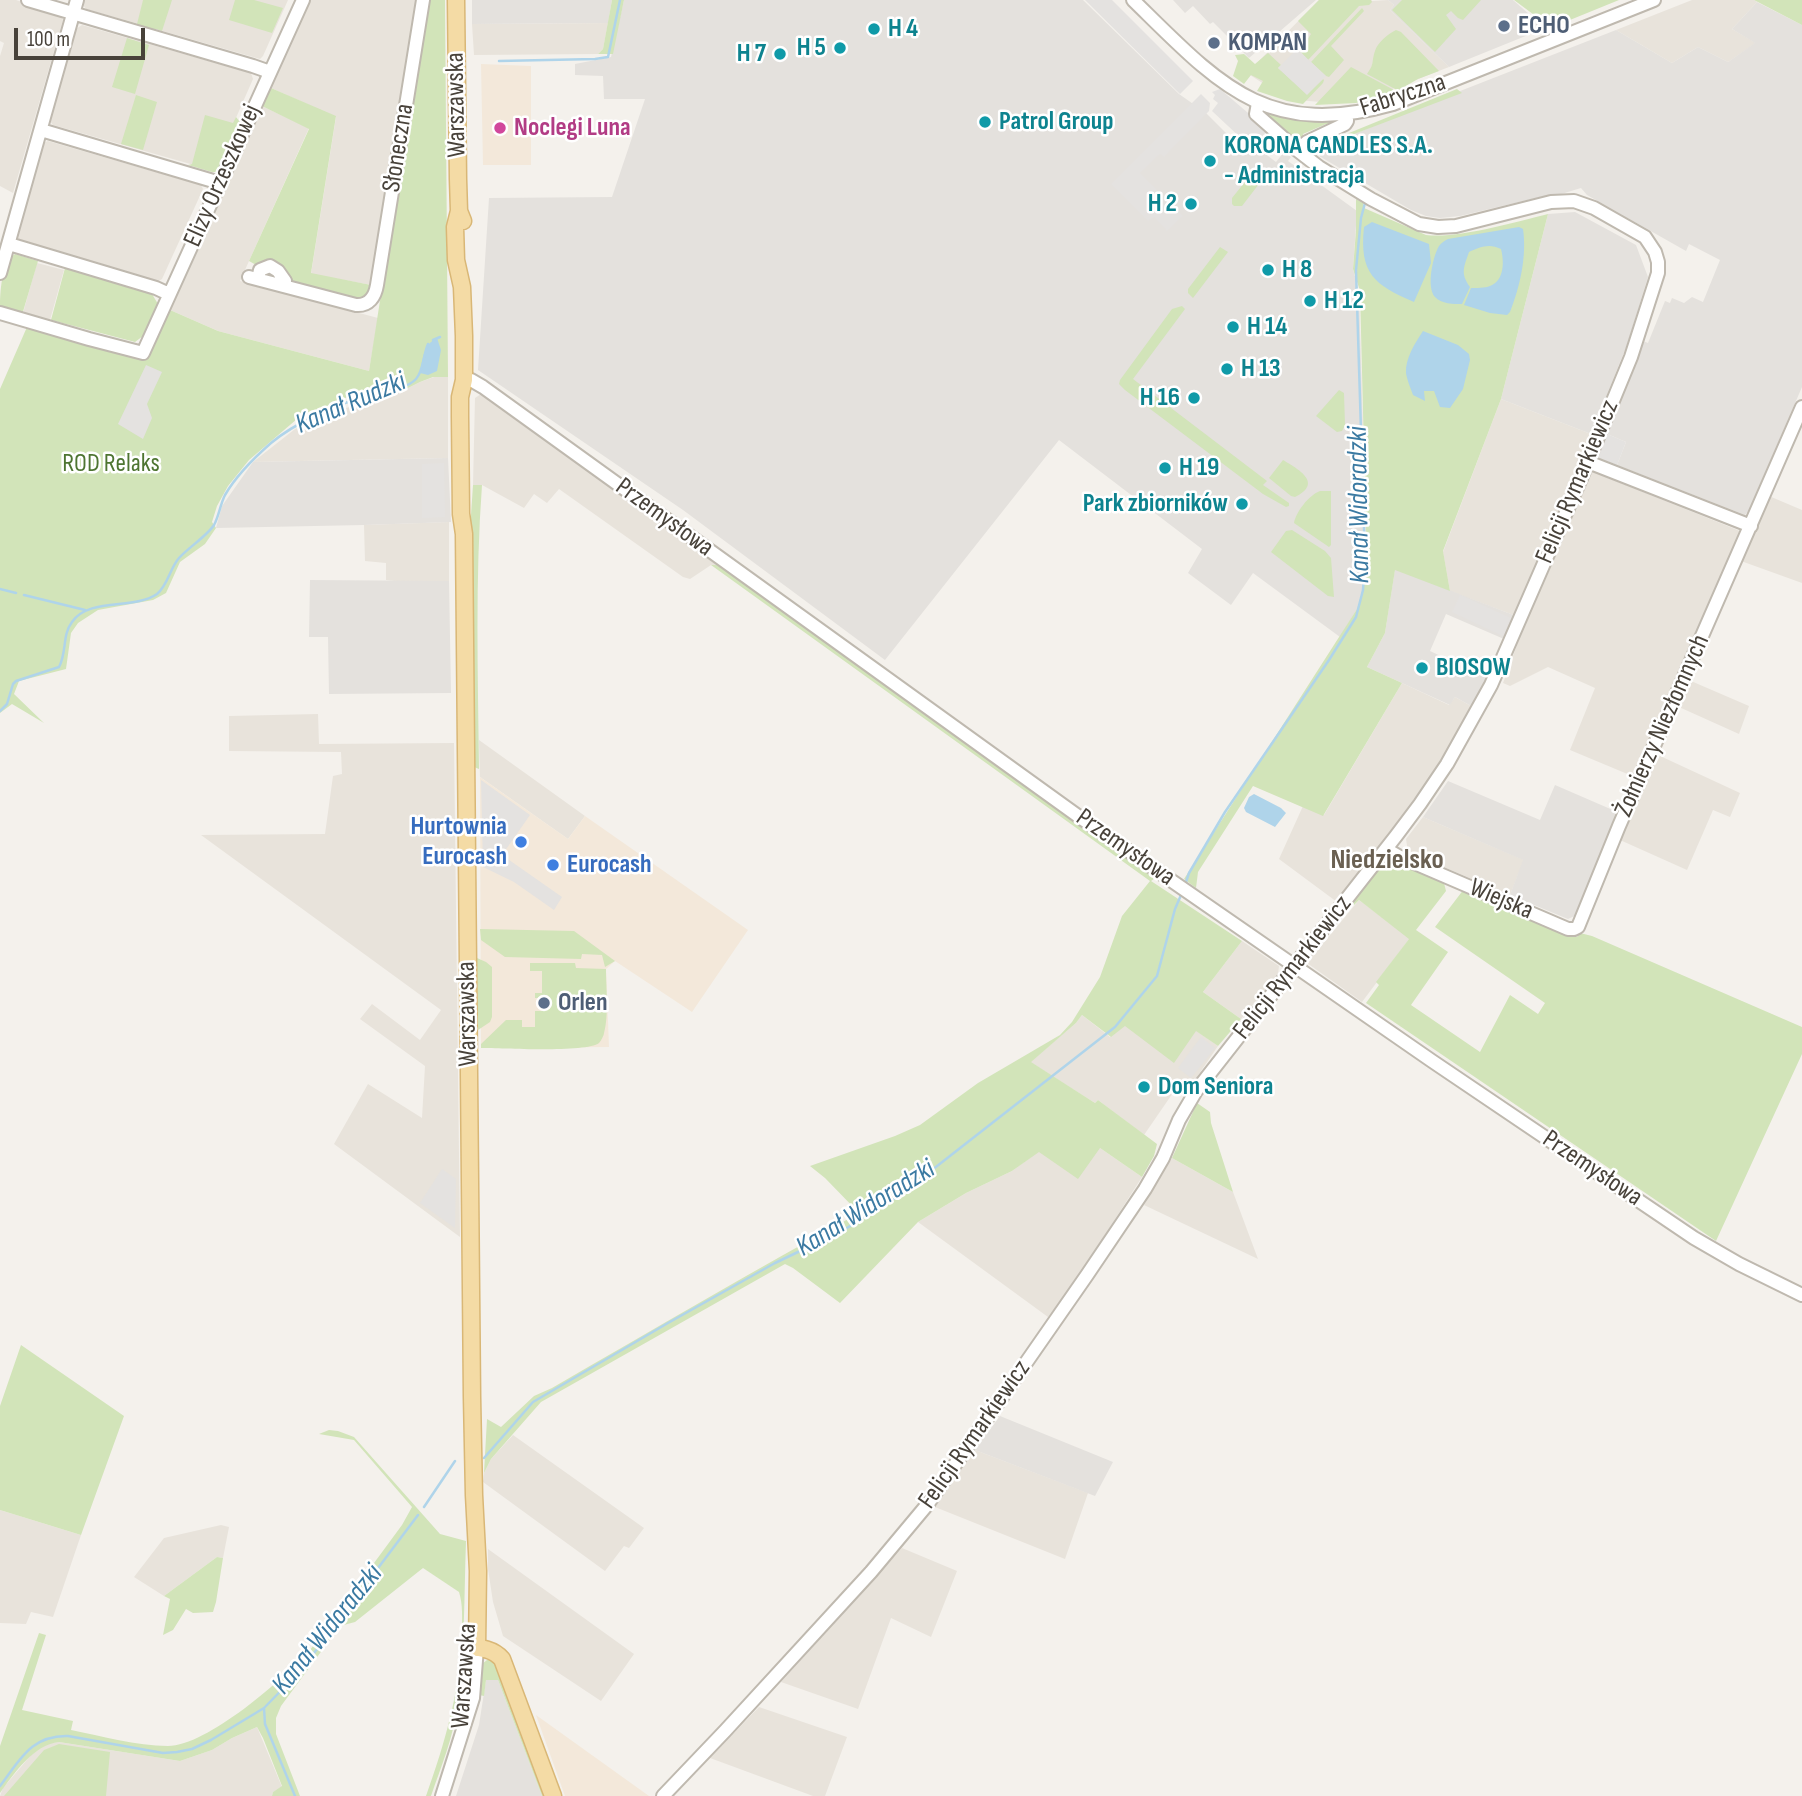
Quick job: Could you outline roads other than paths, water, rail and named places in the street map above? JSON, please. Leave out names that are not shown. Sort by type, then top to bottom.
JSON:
[{"type":"main road","name":"Warszawska","points":[[456,0],[459,211],[464,226],[466,268],[462,287],[464,380],[460,416],[461,513],[464,534],[474,1495],[469,1539],[473,1647]]},
{"type":"main road","points":[[473,1647],[494,1652],[502,1659],[553,1796]]},
{"type":"street","points":[[28,0],[270,72]]},
{"type":"street","points":[[0,273],[77,0]]},
{"type":"street","name":"Elizy Orzeszkowej","points":[[0,313],[142,353],[303,0]]},
{"type":"street","name":"Słoneczna","points":[[253,278],[356,305],[363,306],[374,296],[423,0]]},
{"type":"street","name":"Fabryczna","points":[[1133,0],[1204,67],[1234,90],[1258,103],[1308,115],[1347,114],[1393,104],[1654,0]]},
{"type":"street","name":"Felicji Rymarkiewicz","points":[[663,1796],[853,1592],[927,1505],[1145,1189],[1196,1091],[1386,849],[1447,764],[1472,722],[1507,650],[1631,357],[1658,273],[1655,252],[1649,241],[1639,233],[1594,208],[1567,201],[1552,202],[1456,226],[1419,224],[1319,167],[1256,114],[1258,103]]},
{"type":"street","points":[[1297,150],[1307,142],[1345,124],[1348,121],[1347,114]]},
{"type":"street","points":[[41,130],[220,183]]},
{"type":"street","points":[[9,244],[169,294]]},
{"type":"street","name":"Przemysłowa","points":[[464,380],[471,380],[483,387],[1078,816],[1432,1061],[1694,1238],[1802,1295]]},
{"type":"street","name":"Żołnierzy Niezłomnych","points":[[1578,927],[1619,826],[1802,407]]},
{"type":"street","points":[[1588,462],[1751,526]]},
{"type":"street","name":"Wiejska","points":[[1386,849],[1569,929],[1578,927]]},
{"type":"street","name":"Warszawska","points":[[441,1793],[458,1741],[473,1647]]},
{"type":"water","points":[[1372,222],[1429,244],[1431,263],[1414,302],[1379,283],[1367,266],[1363,243],[1364,227]]},
{"type":"water","points":[[1519,227],[1523,229],[1524,239],[1522,271],[1507,315],[1464,305],[1471,288],[1488,287],[1501,275],[1503,259],[1501,249],[1497,247],[1485,246],[1469,252],[1464,274],[1470,287],[1462,304],[1444,302],[1435,297],[1431,286],[1431,272],[1442,243],[1448,239]]},
{"type":"water","points":[[1423,331],[1458,345],[1469,354],[1463,389],[1450,408],[1440,407],[1434,391],[1424,391],[1425,401],[1413,395],[1409,384],[1407,362]]},
{"type":"water","points":[[437,338],[441,350],[437,371],[428,375],[420,373],[426,348]]},
{"type":"water","points":[[1254,794],[1286,813],[1275,827],[1246,812],[1244,808],[1249,797]]},
{"type":"waterway","name":"Kanał Rudzki","points":[[499,61],[608,57],[620,0]]},
{"type":"waterway","name":"Kanał Widoradzki","points":[[1186,882],[1225,812],[1356,617],[1363,590],[1365,560],[1356,270],[1365,203]]},
{"type":"waterway","name":"Kanał Rudzki","points":[[433,340],[440,337]]},
{"type":"waterway","name":"Kanał Rudzki","points":[[0,711],[7,704],[16,681],[59,667],[69,627],[80,614],[100,606],[136,602],[157,594],[179,558],[214,525],[225,495],[235,481],[271,443],[291,428],[326,411],[361,397],[398,389],[411,383],[421,371],[428,344]]},
{"type":"waterway","points":[[0,589],[16,593]]},
{"type":"waterway","points":[[24,595],[85,610]]},
{"type":"waterway","name":"Kanał Widoradzki","points":[[484,1458],[533,1402],[775,1263],[842,1231],[900,1195],[1115,1027],[1157,976],[1181,895]]},
{"type":"waterway","name":"Kanał Widoradzki","points":[[424,1507],[455,1461]]},
{"type":"waterway","name":"Kanał Widoradzki","points":[[0,1786],[28,1751],[35,1745],[55,1737],[68,1736],[163,1753],[177,1752],[192,1749],[211,1740],[264,1708],[302,1669],[418,1515]]},
{"type":"waterway","points":[[264,1708],[265,1724],[295,1796]]},
{"type":"place","name":"ECHO","points":[[1504,26]]},
{"type":"place","name":"H 4","points":[[874,29]]},
{"type":"place","name":"KOMPAN","points":[[1214,43]]},
{"type":"place","name":"H 5","points":[[840,48]]},
{"type":"place","name":"H 7","points":[[780,54]]},
{"type":"place","name":"Patrol Group","points":[[985,122]]},
{"type":"place","name":"Noclegi Luna","points":[[500,128]]},
{"type":"place","name":"KORONA CANDLES S.A. - Administracja","points":[[1210,161]]},
{"type":"place","name":"H 2","points":[[1191,204]]},
{"type":"place","name":"H 8","points":[[1268,270]]},
{"type":"place","name":"H 12","points":[[1310,301]]},
{"type":"place","name":"H 14","points":[[1233,327]]},
{"type":"place","name":"H 13","points":[[1227,369]]},
{"type":"place","name":"H 16","points":[[1194,398]]},
{"type":"place","name":"H 19","points":[[1165,468]]},
{"type":"place","name":"Park zbiorników","points":[[1242,504]]},
{"type":"place","name":"BIOSOW","points":[[1422,668]]},
{"type":"place","name":"Hurtownia Eurocash","points":[[521,842]]},
{"type":"place","name":"Eurocash","points":[[553,865]]},
{"type":"place","name":"Orlen","points":[[544,1003]]},
{"type":"place","name":"Dom Seniora","points":[[1144,1087]]},
{"type":"district","name":"Niedzielsko","points":[[1387,861]]},
{"type":"park label","name":"ROD Relaks","points":[[111,464]]}]
